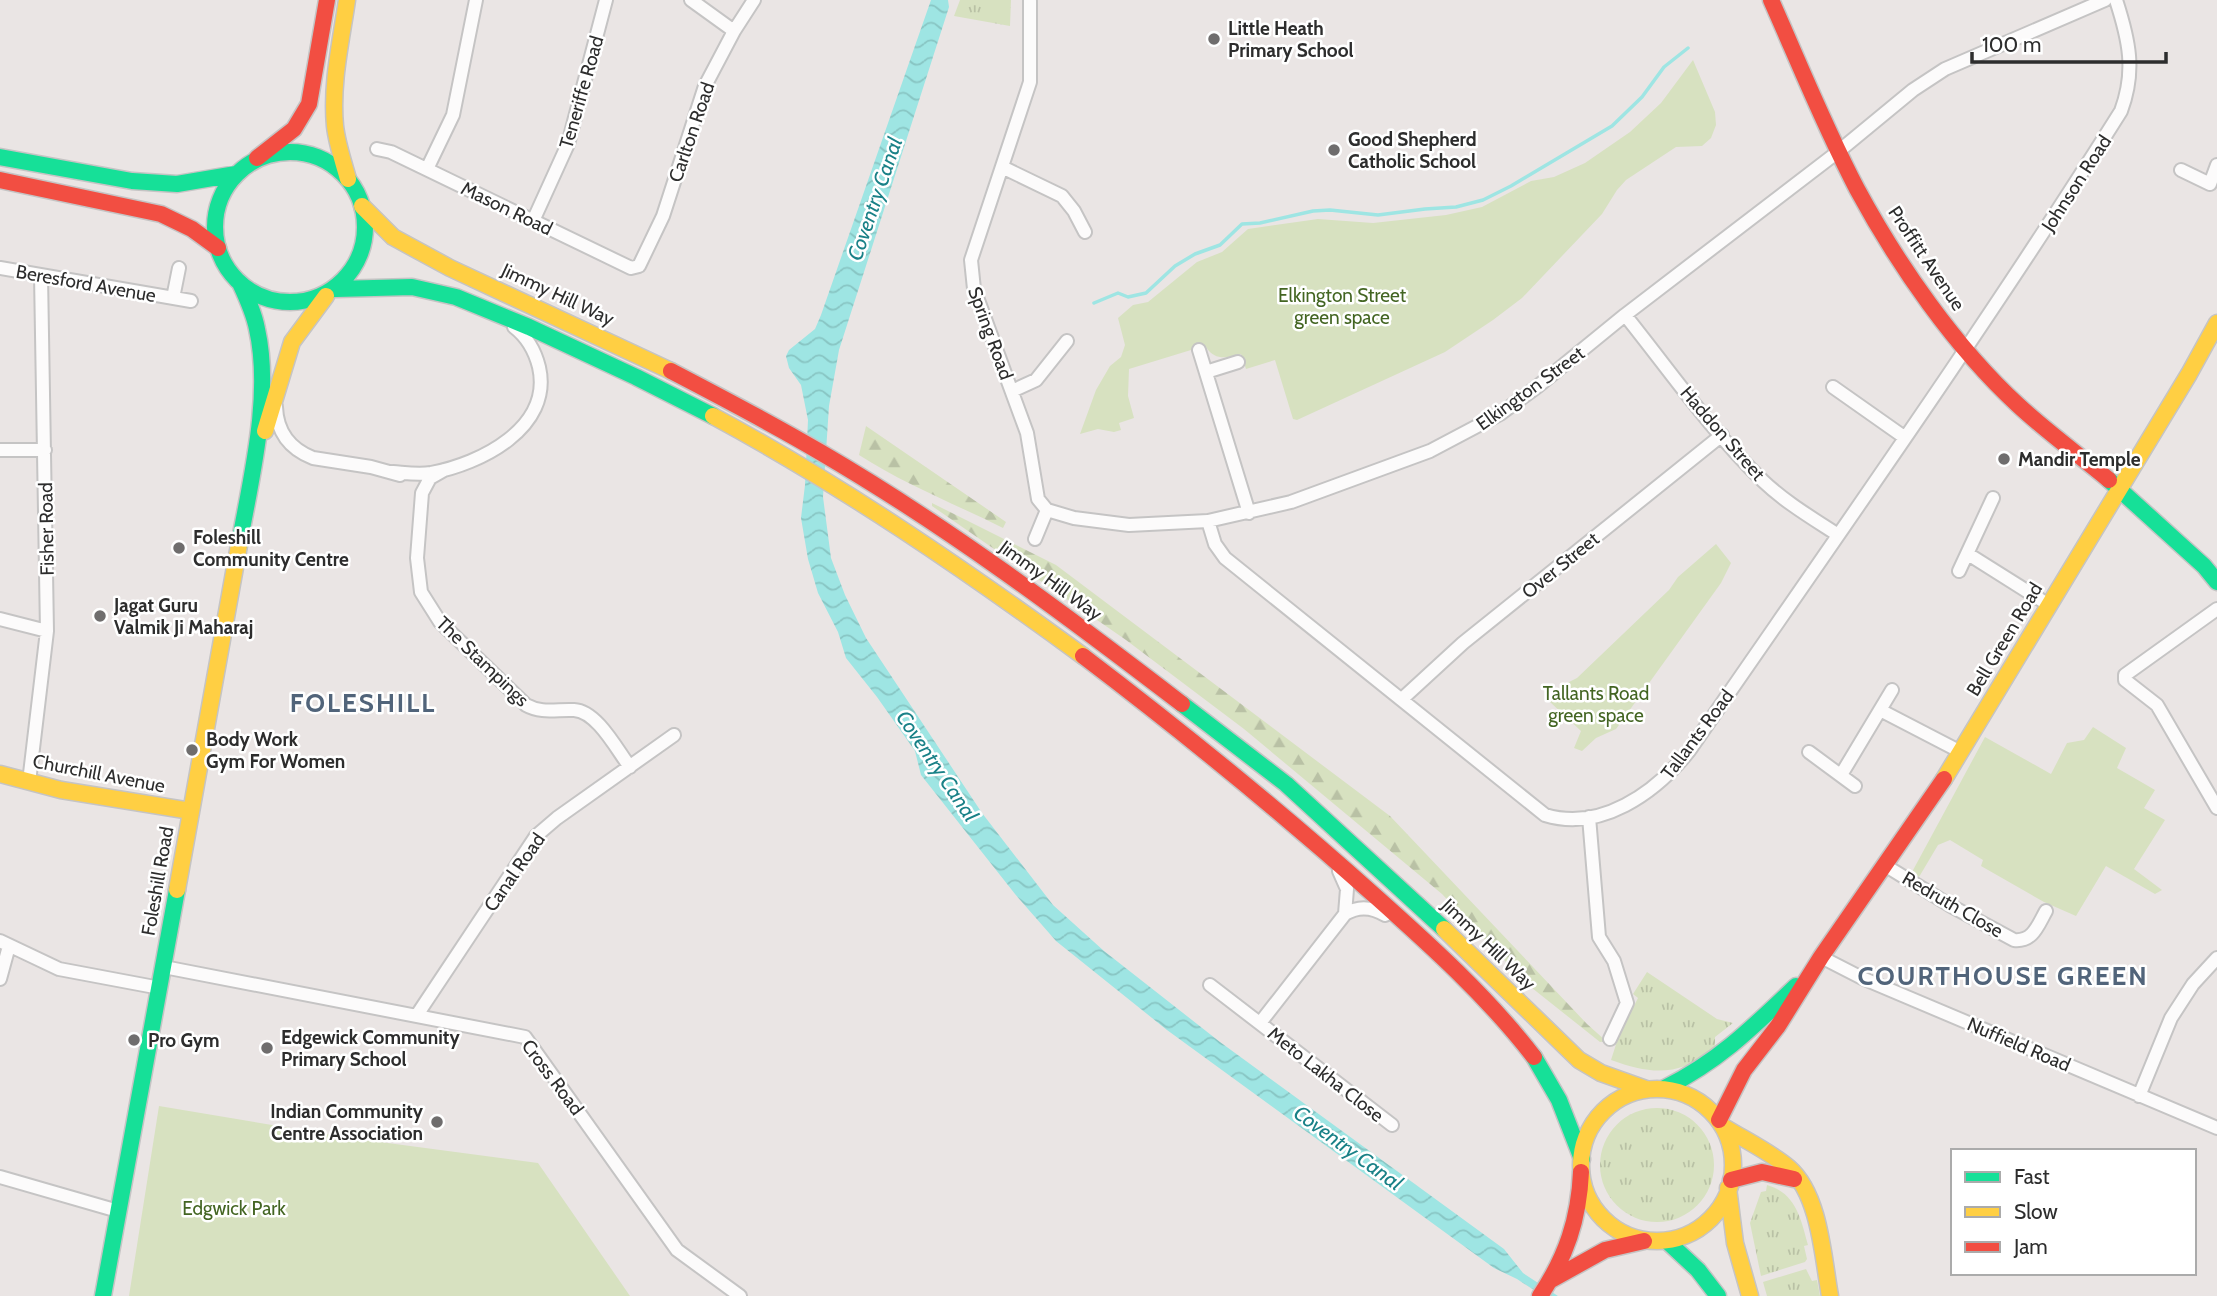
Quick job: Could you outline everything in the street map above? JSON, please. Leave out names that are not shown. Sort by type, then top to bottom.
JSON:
[{"type":"main road","points":[[327,0],[309,104],[304,118],[285,140],[236,174],[225,189],[218,207],[215,230],[218,248],[227,270],[240,284],[278,302],[303,302],[331,292],[387,286],[416,288],[449,295],[666,390],[846,493],[958,566],[1082,653],[1174,724],[1318,844],[1452,967],[1539,1063],[1560,1099],[1582,1166],[1590,1202],[1600,1214],[1626,1234],[1644,1241]]},
{"type":"main road","points":[[331,292],[350,274],[361,249],[364,228],[362,206],[348,178],[334,117],[347,0]]},
{"type":"main road","name":"Proffitt Avenue","points":[[1771,0],[1839,151],[1892,248],[1967,351],[2018,405],[2119,488],[2204,566],[2217,582]]},
{"type":"main road","points":[[257,158],[287,152],[313,155],[328,161],[348,178]]},
{"type":"main road","points":[[0,157],[132,181],[177,184],[236,174]]},
{"type":"main road","points":[[0,180],[161,214],[192,229],[218,248]]},
{"type":"main road","name":"Jimmy Hill Way","points":[[362,206],[393,237],[450,268],[630,350],[794,437],[844,466],[1003,571],[1079,625],[1286,784],[1427,912],[1579,1060],[1601,1073],[1646,1089]]},
{"type":"main road","name":"Foleshill Road","points":[[103,1296],[252,473],[263,378],[262,355],[257,323],[240,284]]},
{"type":"main road","name":"Foleshill Road","points":[[252,473],[287,354],[297,332],[331,292]]},
{"type":"main road","name":"Bell Green Road","points":[[1721,1124],[1735,1085],[1778,1027],[1818,963],[1961,752],[2217,323]]},
{"type":"main road","name":"Churchill Avenue","points":[[0,774],[29,782],[191,811]]},
{"type":"main road","name":"Bell Green Road","points":[[1665,1088],[1695,1073],[1737,1043],[1818,963]]},
{"type":"main road","points":[[1540,1296],[1551,1280],[1577,1224],[1583,1145],[1588,1132],[1604,1112],[1629,1095],[1646,1089],[1665,1088],[1695,1098],[1721,1124],[1790,1169],[1809,1196],[1814,1209],[1830,1296]]},
{"type":"main road","points":[[1551,1280],[1605,1250],[1644,1241],[1668,1242],[1687,1236],[1700,1228],[1720,1206],[1729,1184],[1734,1159],[1721,1124]]},
{"type":"main road","points":[[1729,1184],[1759,1170],[1779,1173],[1797,1180]]},
{"type":"main road","points":[[1729,1184],[1731,1227],[1740,1269],[1750,1295]]},
{"type":"main road","points":[[1668,1242],[1698,1270],[1718,1296]]},
{"type":"street","points":[[427,169],[453,115],[476,0]]},
{"type":"street","name":"Teneriffe Road","points":[[533,221],[568,144],[606,0]]},
{"type":"street","points":[[691,0],[734,32]]},
{"type":"street","name":"Carlton Road","points":[[636,268],[663,216],[705,86],[754,0]]},
{"type":"street","name":"Elkington Street","points":[[1047,510],[1074,518],[1129,525],[1208,521],[1291,502],[1430,451],[1500,414],[1538,386],[1913,90],[1945,69],[2105,0]]},
{"type":"street","name":"Johnson Road","points":[[1967,351],[2121,111],[2129,91],[2131,71],[2129,46],[2116,0]]},
{"type":"street","name":"Spring Road","points":[[1030,1],[1030,82],[971,260],[971,270],[974,289],[1027,433],[1038,499],[1047,510]]},
{"type":"street","name":"Mason Road","points":[[377,149],[391,152],[631,268],[636,268]]},
{"type":"street","points":[[2181,170],[2210,184],[2217,165]]},
{"type":"street","points":[[1002,167],[1062,196],[1085,232]]},
{"type":"street","name":"Beresford Avenue","points":[[0,268],[191,302]]},
{"type":"street","name":"Beresford Avenue","points":[[173,298],[179,268]]},
{"type":"street","name":"Fisher Road","points":[[29,782],[47,631],[41,275]]},
{"type":"street","points":[[422,493],[426,482],[444,470],[481,456],[510,439],[527,423],[534,411],[541,381],[530,343],[518,330],[496,314]]},
{"type":"street","name":"Haddon Street","points":[[1625,315],[1721,435],[1764,482],[1791,504],[1838,535]]},
{"type":"street","points":[[1012,391],[1036,380],[1067,341]]},
{"type":"street","points":[[1199,350],[1249,513]]},
{"type":"street","name":"Tallants Road","points":[[1208,521],[1215,544],[1225,558],[1545,815],[1559,819],[1589,817],[1637,800],[1673,771],[1904,437],[1967,351]]},
{"type":"street","points":[[1206,372],[1238,362]]},
{"type":"street","points":[[1833,387],[1904,437]]},
{"type":"street","points":[[275,396],[277,422],[288,442],[296,450],[313,458],[414,474],[444,470]]},
{"type":"street","name":"Over Street","points":[[1402,699],[1463,643],[1721,435]]},
{"type":"street","points":[[0,450],[45,450]]},
{"type":"street","points":[[393,472],[416,483],[422,493]]},
{"type":"street","name":"The Stampings","points":[[422,493],[417,572],[421,592],[432,612],[520,701],[539,710],[576,710],[593,718],[630,766]]},
{"type":"street","points":[[1959,571],[1993,498]]},
{"type":"street","points":[[1035,539],[1047,510]]},
{"type":"street","points":[[1968,554],[2049,606]]},
{"type":"street","points":[[2217,609],[2125,675],[2125,680],[2157,705],[2217,807]]},
{"type":"street","points":[[0,619],[47,631]]},
{"type":"street","points":[[1841,775],[1892,690]]},
{"type":"street","points":[[1880,710],[1961,752]]},
{"type":"street","name":"Canal Road","points":[[417,1015],[536,836],[557,818],[674,735]]},
{"type":"street","points":[[1809,752],[1855,786]]},
{"type":"street","points":[[1589,817],[1599,937],[1614,961],[1627,1003],[1610,1040]]},
{"type":"street","points":[[1318,844],[1342,875],[1347,889],[1345,914],[1360,908],[1382,912],[1452,967]]},
{"type":"street","name":"Redruth Close","points":[[1886,866],[2014,940],[2021,941],[2033,934],[2046,911]]},
{"type":"street","name":"Meto Lakha Close","points":[[1260,1023],[1345,914]]},
{"type":"street","points":[[0,979],[4,943],[59,969],[160,988]]},
{"type":"street","points":[[2139,1096],[2171,1018],[2193,984],[2217,958]]},
{"type":"street","name":"Nuffield Road","points":[[1818,963],[1863,978],[2217,1128]]},
{"type":"street","name":"Cross Road","points":[[164,967],[521,1035],[530,1040],[677,1250],[740,1296]]},
{"type":"street","name":"Meto Lakha Close","points":[[1210,985],[1392,1125]]},
{"type":"street","points":[[0,1177],[118,1211]]},
{"type":"green space","points":[[960,0],[1011,0],[1010,26],[954,16]]},
{"type":"green space","name":"Elkington Street green space","points":[[1693,60],[1715,112],[1716,125],[1711,138],[1702,146],[1676,147],[1626,180],[1602,214],[1522,298],[1445,352],[1297,420],[1293,419],[1275,360],[1246,369],[1241,354],[1222,357],[1213,355],[1206,347],[1191,350],[1129,369],[1128,396],[1134,418],[1119,423],[1121,430],[1114,432],[1098,429],[1080,434],[1096,390],[1110,366],[1121,357],[1125,345],[1118,318],[1133,305],[1148,302],[1197,262],[1222,252],[1248,229],[1318,219],[1373,223],[1446,215],[1482,207],[1531,181],[1554,177],[1585,163],[1630,132],[1661,103]]},
{"type":"green space","points":[[866,426],[1006,522],[1003,528],[912,485],[859,455]]},
{"type":"green space","points":[[932,503],[1056,565],[1390,816],[1606,1041],[1600,1042],[1527,984],[1442,894],[1244,729],[1126,640],[932,506]]},
{"type":"green space","name":"Tallants Road green space","points":[[1716,544],[1731,563],[1721,583],[1616,729],[1596,738],[1582,751],[1574,748],[1581,731],[1550,702],[1565,684],[1577,678],[1669,590],[1678,577]]},
{"type":"green space","points":[[2093,727],[2126,748],[2117,768],[2155,790],[2144,808],[2165,820],[2134,869],[2162,890],[2155,894],[2106,866],[2076,916],[2044,902],[1981,866],[1983,860],[1950,840],[1938,845],[1919,877],[1912,872],[1985,737],[2051,774],[2067,743],[2084,740]]},
{"type":"green space","points":[[1647,972],[1717,1019],[1733,1023],[1715,1037],[1715,1050],[1702,1059],[1677,1069],[1652,1070],[1611,1060],[1619,1035],[1638,998],[1633,994]]},
{"type":"green space","name":"Edgwick Park","points":[[159,1106],[350,1138],[538,1163],[630,1296],[129,1296]]},
{"type":"green space","points":[[1657,1108],[1679,1112],[1698,1124],[1710,1143],[1714,1165],[1710,1187],[1698,1206],[1679,1218],[1657,1222],[1635,1218],[1616,1206],[1604,1187],[1600,1165],[1604,1143],[1616,1124],[1635,1112]]},
{"type":"green space","points":[[1767,1185],[1785,1194],[1796,1208],[1808,1245],[1804,1246],[1807,1259],[1805,1262],[1761,1276],[1750,1223],[1761,1192],[1766,1191]]},
{"type":"green space","points":[[1806,1269],[1812,1281],[1817,1280],[1820,1296],[1767,1296],[1763,1282]]},
{"type":"water","name":"Coventry Canal","points":[[931,0],[948,0],[949,7],[839,350],[829,406],[823,497],[831,558],[845,595],[866,638],[982,813],[1053,905],[1104,951],[1220,1042],[1504,1249],[1523,1273],[1558,1296],[1543,1296],[1494,1268],[1167,1030],[1056,941],[1015,894],[921,775],[915,751],[846,658],[838,632],[818,593],[808,559],[801,518],[808,420],[801,385],[789,368],[786,356],[789,350],[815,329],[821,315]]},
{"type":"waterway","points":[[1094,303],[1118,293],[1128,297],[1146,293],[1175,266],[1195,254],[1220,245],[1242,224],[1260,223],[1313,211],[1378,215],[1456,207],[1483,200],[1612,126],[1642,97],[1664,67],[1688,48]]},
{"type":"traffic: fast","points":[[290,152],[319,157],[343,174],[360,198],[365,227],[360,256],[343,280],[319,297],[290,302],[261,297],[237,280],[220,256],[215,227],[220,198],[237,174],[261,157],[290,152]]},
{"type":"traffic: fast","points":[[0,157],[132,181],[177,184],[236,174]]},
{"type":"traffic: fast","points":[[239,545],[258,437],[262,382],[256,323],[240,283]]},
{"type":"traffic: fast","points":[[336,289],[412,287],[456,297],[529,327],[713,416]]},
{"type":"traffic: fast","points":[[2109,480],[2204,566],[2217,582]]},
{"type":"traffic: fast","points":[[1182,704],[1286,784],[1444,929]]},
{"type":"traffic: fast","points":[[103,1296],[177,890]]},
{"type":"traffic: fast","points":[[1665,1088],[1719,1054],[1796,986]]},
{"type":"traffic: fast","points":[[1534,1057],[1559,1100],[1582,1159]]},
{"type":"traffic: fast","points":[[1668,1242],[1698,1270],[1718,1296]]},
{"type":"traffic: slow","points":[[347,0],[337,63],[334,110],[337,139],[348,179]]},
{"type":"traffic: slow","points":[[362,206],[393,237],[450,268],[671,371]]},
{"type":"traffic: slow","points":[[265,431],[292,342],[326,296]]},
{"type":"traffic: slow","points":[[1944,779],[2189,374],[2217,323]]},
{"type":"traffic: slow","points":[[713,416],[856,500],[1083,656]]},
{"type":"traffic: slow","points":[[177,890],[239,545]]},
{"type":"traffic: slow","points":[[0,774],[61,790],[191,811]]},
{"type":"traffic: slow","points":[[1444,929],[1579,1060],[1601,1073],[1646,1089]]},
{"type":"traffic: slow","points":[[1657,1089],[1686,1095],[1711,1111],[1727,1136],[1733,1165],[1727,1194],[1711,1219],[1686,1235],[1657,1241],[1628,1235],[1603,1219],[1587,1194],[1581,1165],[1587,1136],[1603,1111],[1628,1095],[1657,1089]]},
{"type":"traffic: slow","points":[[1724,1127],[1789,1168],[1808,1194],[1819,1228],[1830,1296]]},
{"type":"traffic: slow","points":[[1728,1188],[1735,1243],[1750,1296]]},
{"type":"traffic: jam","points":[[257,158],[294,129],[309,104],[327,0]]},
{"type":"traffic: jam","points":[[1771,0],[1857,189],[1929,304],[1972,357],[2018,405],[2109,480]]},
{"type":"traffic: jam","points":[[0,180],[161,214],[192,229],[218,248]]},
{"type":"traffic: jam","points":[[671,371],[802,441],[914,510],[1050,605],[1182,704]]},
{"type":"traffic: jam","points":[[1083,656],[1231,772],[1374,895],[1478,993],[1534,1057]]},
{"type":"traffic: jam","points":[[1719,1120],[1744,1070],[1778,1026],[1821,957],[1944,779]]},
{"type":"traffic: jam","points":[[1540,1296],[1570,1237],[1581,1172]]},
{"type":"traffic: jam","points":[[1731,1180],[1762,1172],[1794,1179]]},
{"type":"traffic: jam","points":[[1551,1280],[1605,1250],[1644,1241]]},
{"type":"place","name":"Little Heath Primary School","points":[[1214,39]]},
{"type":"place","name":"Good Shepherd Catholic School","points":[[1334,150]]},
{"type":"place","name":"Mandir Temple","points":[[2004,459]]},
{"type":"place","name":"Foleshill Community Centre","points":[[179,548]]},
{"type":"place","name":"Jagat Guru Valmik Ji Maharaj","points":[[100,616]]},
{"type":"place","name":"Body Work Gym For Women","points":[[192,750]]},
{"type":"place","name":"Pro Gym","points":[[134,1040]]},
{"type":"place","name":"Edgewick Community Primary School","points":[[267,1048]]},
{"type":"place","name":"Indian Community Centre Association","points":[[437,1122]]},
{"type":"district","name":"FOLESHILL","points":[[363,703]]},
{"type":"district","name":"COURTHOUSE GREEN","points":[[2003,976]]}]
